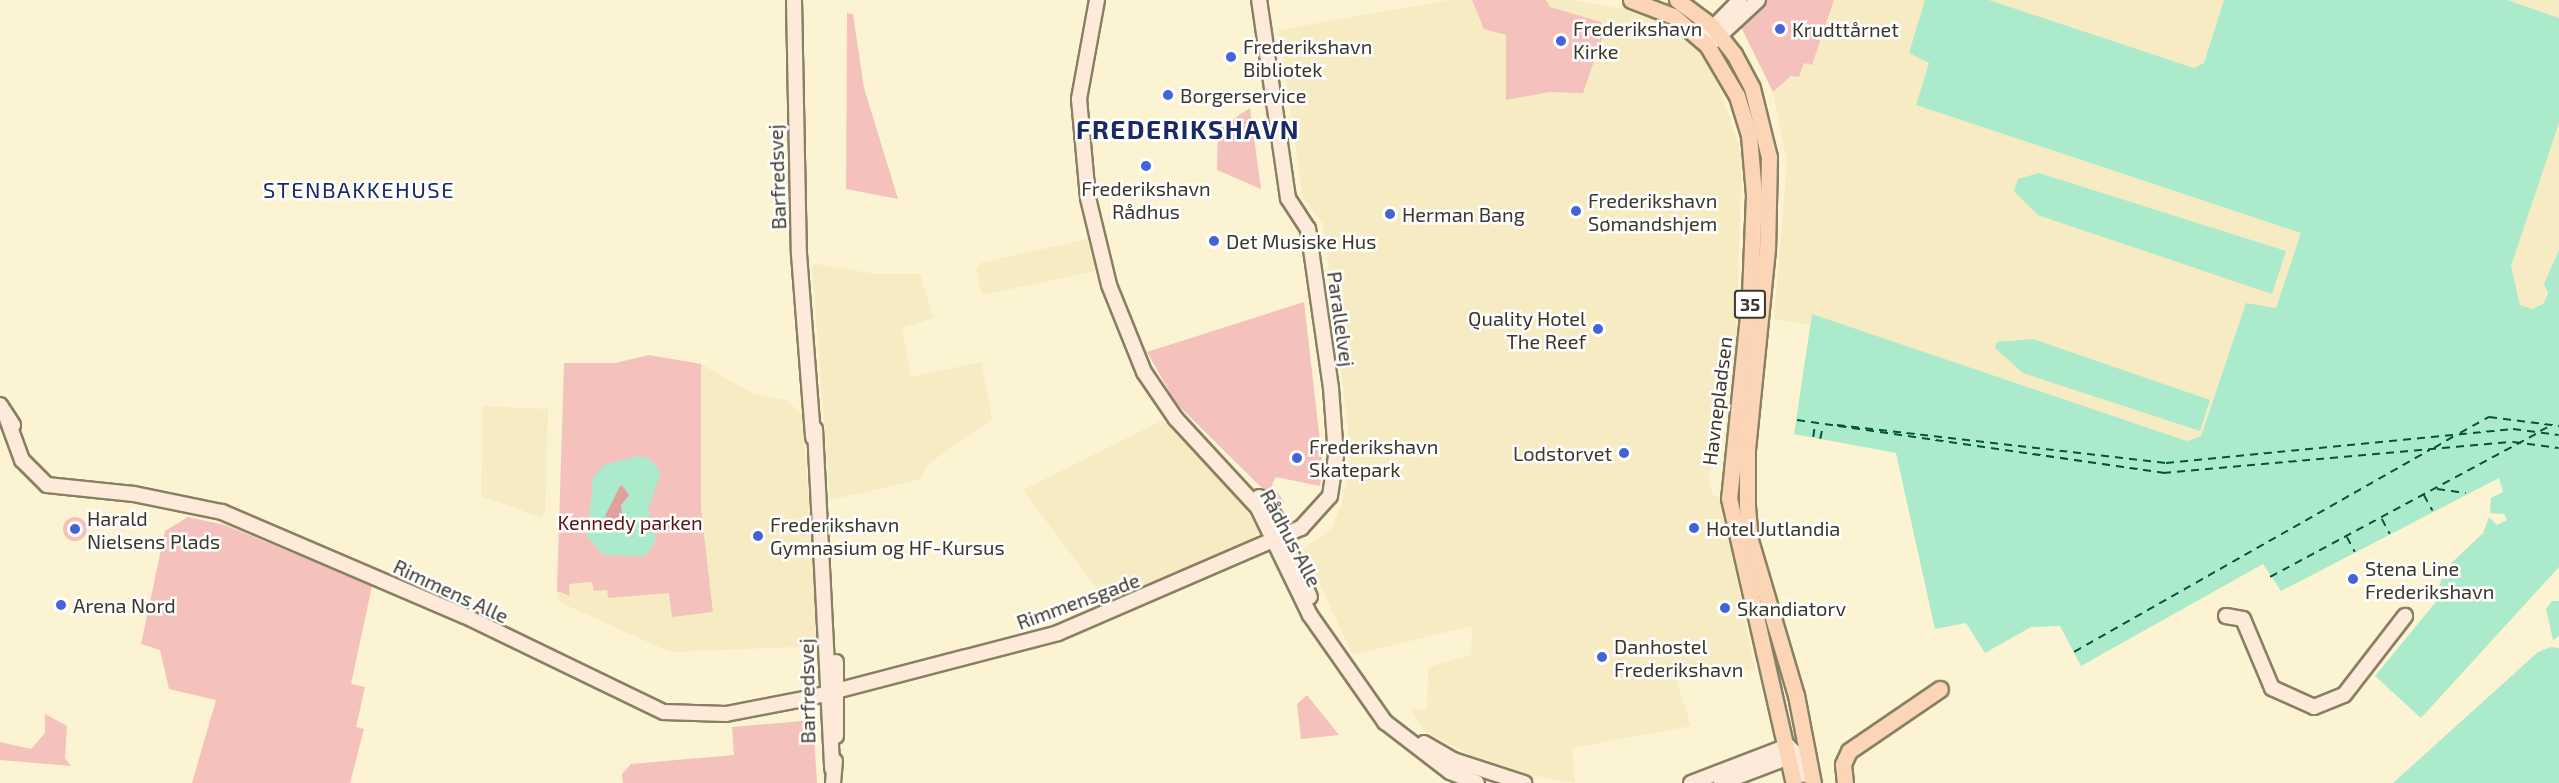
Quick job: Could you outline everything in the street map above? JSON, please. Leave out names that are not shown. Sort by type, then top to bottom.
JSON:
[{"type":"main road","name":"Havnepladsen","points":[[1631,0],[1673,16],[1705,42],[1737,96],[1753,154],[1748,323],[1729,498],[1737,552],[1796,751],[1813,783]]},
{"type":"main road","name":"Havnepladsen","points":[[1677,0],[1717,32],[1752,88],[1768,157],[1766,260],[1746,465],[1750,540],[1796,751],[1794,783]]},
{"type":"main road","points":[[1845,783],[1846,755],[1940,689]]},
{"type":"street","name":"Barfredsvej","points":[[794,0],[806,353],[832,692],[832,776]]},
{"type":"street","name":"Rådhus Alle","points":[[1097,0],[1079,99],[1096,240],[1117,305],[1160,399],[1226,468],[1258,508],[1277,538],[1320,626],[1400,737],[1450,772],[1477,783]]},
{"type":"street","name":"Parallelvej","points":[[1259,0],[1288,198],[1308,229],[1331,388],[1336,456],[1326,506]]},
{"type":"street","points":[[1717,32],[1740,0]]},
{"type":"street","points":[[1705,42],[1758,0]]},
{"type":"street","name":"Rimmens Alle","points":[[0,405],[33,469],[56,483],[179,502],[242,519],[465,616],[664,712],[726,714],[832,692]]},
{"type":"street","name":"Rimmensgade","points":[[832,692],[1058,633],[1277,538],[1326,506]]},
{"type":"street","points":[[2226,616],[2243,619],[2271,687],[2306,705],[2334,703],[2364,671],[2405,616]]},
{"type":"street","name":"Rådhus Alle","points":[[1377,708],[1431,748],[1490,778],[1524,783]]},
{"type":"street","points":[[1691,783],[1796,751]]},
{"type":"street","points":[[1721,783],[1796,751]]},
{"type":"street","points":[[1796,751],[1806,783]]},
{"type":"shaded area","points":[[1449,0],[1570,0],[1658,15],[1683,29],[1710,60],[1742,155],[1736,340],[1714,465],[1708,472],[1712,494],[1720,498],[1755,669],[1722,679],[1719,663],[1674,673],[1691,726],[1572,748],[1575,783],[1496,769],[1425,731],[1410,709],[1427,709],[1428,667],[1471,655],[1472,626],[1353,655],[1303,549],[1331,529],[1341,505],[1350,469],[1348,429],[1323,224],[1303,198],[1279,30]]},
{"type":"shaded area","points":[[1834,0],[1926,0],[1909,53],[1929,63],[1916,105],[2302,233],[2276,308],[2246,303],[2201,436],[2187,441],[1812,314],[1810,325],[1774,319],[1787,163],[1773,92],[1792,76],[1799,77],[1804,63],[1812,65]]},
{"type":"shaded area","points":[[1925,0],[1989,0],[2194,68],[2204,63],[2224,0],[2507,0],[2559,18],[2559,123],[2511,266],[2520,305],[2532,309],[2543,304],[2548,293],[2544,284],[2559,250],[2559,567],[2421,718],[2375,676],[2435,603],[2444,570],[2483,533],[2489,517],[2497,525],[2507,520],[2504,514],[2490,513],[2491,498],[2503,492],[2499,478],[2281,591],[2263,564],[2081,666],[2060,626],[2031,627],[1985,653],[1966,623],[1935,629],[1896,453],[1794,434],[1812,314],[2187,441],[2201,436],[2246,303],[2276,308],[2301,233],[1916,105],[1929,63],[1909,53]]},
{"type":"shaded area","points":[[1989,0],[2224,0],[2204,63],[2194,68]]},
{"type":"shaded area","points":[[2507,0],[2559,0],[2559,18]]},
{"type":"shaded area","points":[[2559,123],[2559,250],[2543,304],[2531,309],[2520,305],[2511,266]]},
{"type":"shaded area","points":[[2039,173],[2286,251],[2272,294],[2038,215],[2014,191],[2018,179]]},
{"type":"shaded area","points":[[1088,239],[1096,271],[982,295],[976,269],[980,263]]},
{"type":"shaded area","points":[[816,264],[876,274],[920,274],[933,318],[902,328],[911,377],[981,362],[992,419],[928,464],[921,479],[830,500],[812,267]]},
{"type":"shaded area","points":[[2033,339],[2210,400],[2200,431],[2023,373],[1995,348],[1997,342]]},
{"type":"shaded area","name":"Frederikshavn Gymnasium og HF-Kursus","points":[[701,364],[755,395],[786,400],[802,414],[820,646],[670,652],[559,602],[557,591],[570,596],[569,584],[592,582],[607,589],[608,598],[669,592],[683,615],[713,612],[701,508]]},
{"type":"shaded area","points":[[483,406],[548,409],[545,513],[540,517],[481,496]]},
{"type":"shaded area","points":[[1163,420],[1226,479],[1260,532],[1237,551],[1109,605],[1023,490]]},
{"type":"shaded area","points":[[637,456],[650,459],[661,473],[648,508],[656,540],[645,556],[603,555],[587,536],[593,478],[604,465]],"holes":[[[621,484],[629,495],[621,505],[623,520],[611,524],[605,516]]]},
{"type":"shaded area","points":[[625,484],[629,495],[623,520],[611,524],[605,516],[614,489]]},
{"type":"shaded area","points":[[2552,601],[2559,601],[2559,636],[2553,640],[2546,609]]},
{"type":"shaded area","points":[[2551,647],[2559,648],[2559,783],[2393,783],[2538,652]]},
{"type":"green space","points":[[1472,0],[1546,0],[1550,7],[1601,22],[1605,30],[1583,93],[1549,92],[1506,100],[1506,35],[1484,29]]},
{"type":"green space","points":[[1763,0],[1834,0],[1812,65],[1804,63],[1799,77],[1791,76],[1773,92],[1740,25]]},
{"type":"green space","points":[[847,13],[853,14],[864,88],[898,199],[846,189]]},
{"type":"green space","points":[[1250,108],[1261,189],[1217,170],[1218,129]]},
{"type":"green space","points":[[1304,302],[1323,468],[1320,486],[1276,477],[1272,484],[1284,502],[1280,512],[1271,497],[1176,403],[1147,352]]},
{"type":"green space","name":"Kennedy parken","points":[[649,355],[701,364],[701,508],[713,612],[672,617],[669,593],[608,598],[607,590],[594,591],[592,582],[569,584],[570,596],[557,591],[564,363],[615,363]]},
{"type":"green space","points":[[75,517],[84,520],[87,529],[84,538],[75,541],[66,538],[63,529],[66,520]]},
{"type":"green space","points":[[188,517],[225,525],[372,586],[351,684],[365,687],[356,727],[364,729],[350,783],[192,783],[216,700],[169,689],[160,650],[141,644],[165,531]]},
{"type":"green space","points":[[1307,695],[1339,735],[1301,739],[1297,704]]},
{"type":"green space","points":[[45,714],[67,726],[65,758],[71,766],[0,760],[0,742],[31,749],[45,733]]},
{"type":"green space","points":[[813,720],[817,783],[623,783],[622,774],[631,764],[734,755],[732,727]]},
{"type":"ferry route","points":[[2460,433],[2489,417],[2559,426]]},
{"type":"ferry route","points":[[1797,420],[2163,473],[2513,442],[2559,448]]},
{"type":"ferry route","points":[[1813,437],[1815,423]]},
{"type":"ferry route","points":[[1820,439],[1823,425]]},
{"type":"ferry route","points":[[1837,425],[2166,463],[2513,429],[2559,435]]},
{"type":"ferry route","points":[[2540,431],[2552,425]]},
{"type":"ferry route","points":[[2270,577],[2536,434]]},
{"type":"ferry route","points":[[2434,448],[2456,435]]},
{"type":"ferry route","points":[[2074,652],[2430,450]]},
{"type":"ferry route","points":[[2437,489],[2466,493]]},
{"type":"ferry route","points":[[2424,495],[2433,511]]},
{"type":"ferry route","points":[[2382,519],[2390,534]]},
{"type":"ferry route","points":[[2347,537],[2355,552]]},
{"type":"place","name":"Krudttårnet","points":[[1780,29]]},
{"type":"place","name":"Frederikshavn Kirke","points":[[1561,41]]},
{"type":"place","name":"Frederikshavn Bibliotek","points":[[1231,57]]},
{"type":"place","name":"Borgerservice","points":[[1168,95]]},
{"type":"place","name":"Frederikshavn Rådhus","points":[[1146,166]]},
{"type":"place","name":"Frederikshavn Sømandshjem","points":[[1576,211]]},
{"type":"place","name":"Herman Bang","points":[[1390,214]]},
{"type":"place","name":"Det Musiske Hus","points":[[1214,241]]},
{"type":"place","name":"Quality Hotel The Reef","points":[[1598,329]]},
{"type":"place","name":"Lodstorvet","points":[[1624,453]]},
{"type":"place","name":"Frederikshavn Skatepark","points":[[1297,458]]},
{"type":"place","name":"Hotel Jutlandia","points":[[1694,528]]},
{"type":"place","name":"Harald Nielsens Plads","points":[[75,529]]},
{"type":"place","name":"Frederikshavn Gymnasium og HF-Kursus","points":[[758,536]]},
{"type":"place","name":"Stena Line Frederikshavn","points":[[2353,579]]},
{"type":"place","name":"Arena Nord","points":[[61,605]]},
{"type":"place","name":"Skandiatorv","points":[[1725,608]]},
{"type":"place","name":"Danhostel Frederikshavn","points":[[1602,657]]},
{"type":"district","name":"FREDERIKSHAVN","points":[[1188,129]]},
{"type":"district","name":"STENBAKKEHUSE","points":[[359,190]]}]
